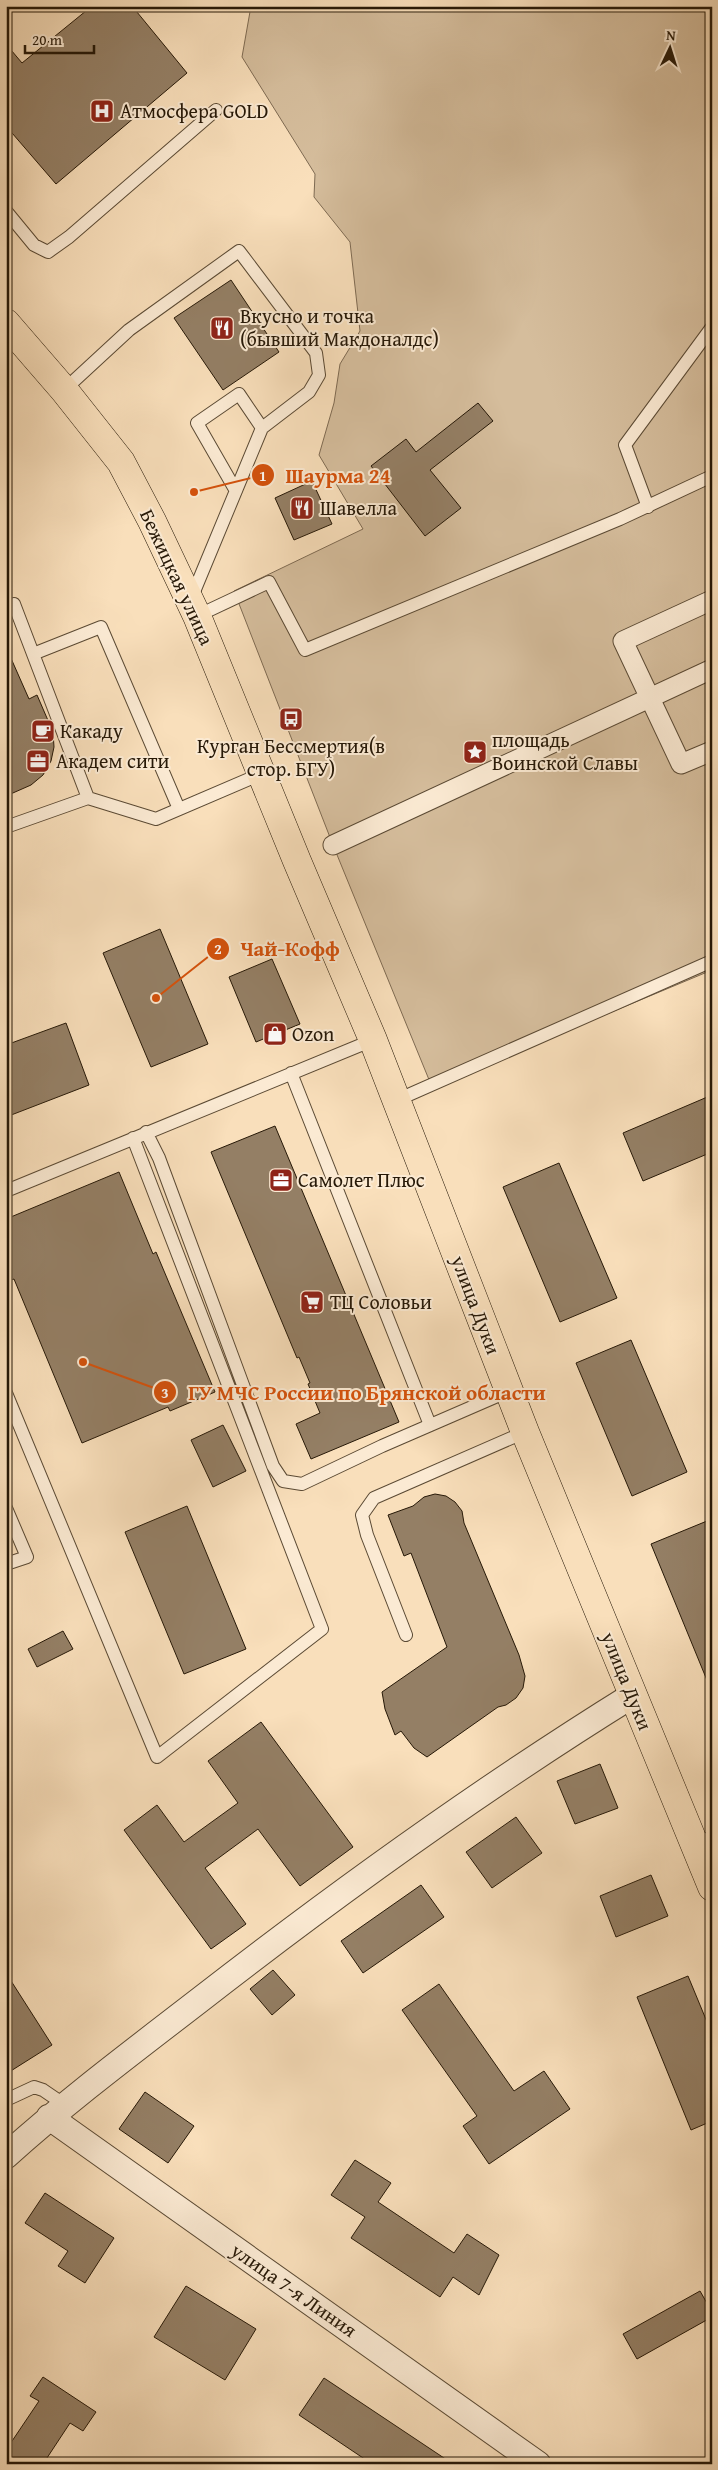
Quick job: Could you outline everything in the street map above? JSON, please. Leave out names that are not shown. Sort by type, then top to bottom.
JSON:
[{"type":"main road","name":"Бежицкая улица","points":[[6,323],[64,390],[121,462],[152,521],[194,609],[297,861]]},
{"type":"main road","name":"улица Дуки","points":[[297,861],[373,1040],[525,1432],[633,1695],[703,1841],[712,1887]]},
{"type":"street","points":[[712,600],[623,641],[681,764],[712,750]]},
{"type":"street","points":[[333,845],[712,669]]},
{"type":"street","points":[[6,2156],[57,2111],[313,1912],[568,1736],[633,1695]]},
{"type":"street","name":"улица 7-я Линия","points":[[57,2111],[538,2464]]},
{"type":"lane","points":[[7,212],[34,245],[48,252],[69,237],[216,110]]},
{"type":"lane","points":[[64,390],[129,330],[239,251],[316,353],[319,375],[309,392],[262,428],[236,491],[194,609]]},
{"type":"lane","points":[[648,507],[625,445],[712,327]]},
{"type":"lane","points":[[236,491],[196,423],[239,394],[262,428]]},
{"type":"lane","points":[[194,609],[269,582],[305,650],[648,507],[712,476]]},
{"type":"lane","points":[[6,608],[14,604],[88,798]]},
{"type":"lane","points":[[33,654],[101,627],[179,809]]},
{"type":"lane","points":[[6,827],[88,798],[156,819],[261,774]]},
{"type":"lane","points":[[397,1100],[712,961]]},
{"type":"lane","points":[[6,1191],[373,1040]]},
{"type":"lane","points":[[292,1073],[430,1425]]},
{"type":"lane","points":[[146,1132],[159,1158],[273,1466],[283,1481],[302,1484],[509,1391]]},
{"type":"lane","points":[[6,1393],[157,1757],[322,1629],[133,1138]]},
{"type":"lane","points":[[406,1635],[367,1535],[362,1515],[374,1498],[525,1432]]},
{"type":"lane","points":[[6,1508],[27,1557],[6,1564]]},
{"type":"lane","points":[[6,2100],[34,2087],[43,2090],[57,2111]]},
{"type":"shaded area","points":[[251,6],[712,6],[712,970],[432,1087],[333,845],[234,591],[363,529],[319,455],[334,403],[340,364],[360,331],[350,242],[314,197],[315,174],[242,57]]},
{"type":"building","name":"Атмосфера GOLD","points":[[92,6],[132,6],[187,73],[56,184],[6,126],[6,44],[22,63]]},
{"type":"building","name":"Вкусно и точка (бывший Макдоналдс)","points":[[231,280],[279,352],[223,390],[174,318]]},
{"type":"building","points":[[478,403],[493,421],[430,470],[461,508],[425,536],[371,466],[406,439],[416,452]]},
{"type":"building","name":"Шавелла","points":[[312,481],[332,524],[294,540],[275,498]]},
{"type":"building","points":[[6,647],[29,699],[37,695],[53,732],[54,747],[51,761],[43,775],[31,785],[6,796]]},
{"type":"building","points":[[160,929],[208,1044],[151,1067],[103,953]]},
{"type":"building","points":[[272,959],[300,1024],[256,1042],[229,977]]},
{"type":"building","points":[[66,1023],[89,1085],[6,1117],[6,1045]]},
{"type":"building","points":[[712,1095],[712,1152],[643,1181],[623,1133]]},
{"type":"building","name":"ТЦ Соловьи","points":[[275,1126],[399,1422],[311,1459],[296,1424],[320,1413],[308,1384],[310,1383],[299,1357],[297,1358],[211,1152]]},
{"type":"building","points":[[559,1163],[617,1298],[560,1322],[503,1187]]},
{"type":"building","points":[[119,1172],[153,1254],[156,1252],[215,1392],[170,1411],[168,1407],[82,1443],[14,1279],[6,1282],[6,1219]]},
{"type":"building","points":[[631,1340],[687,1472],[632,1496],[576,1363]]},
{"type":"building","points":[[223,1425],[246,1471],[213,1487],[191,1440]]},
{"type":"building","points":[[435,1494],[446,1496],[455,1502],[462,1511],[464,1523],[519,1655],[525,1676],[523,1688],[516,1698],[506,1705],[498,1707],[427,1757],[414,1748],[401,1731],[395,1735],[385,1709],[382,1692],[447,1647],[411,1553],[404,1556],[388,1515],[413,1506],[424,1497]]},
{"type":"building","points":[[187,1506],[246,1649],[184,1674],[125,1532]]},
{"type":"building","points":[[707,1521],[712,1532],[711,1690],[651,1544]]},
{"type":"building","points":[[63,1631],[73,1649],[37,1667],[28,1649]]},
{"type":"building","points":[[261,1722],[353,1847],[300,1886],[258,1829],[205,1868],[246,1924],[211,1949],[124,1830],[157,1805],[184,1842],[238,1803],[208,1761]]},
{"type":"building","points":[[600,1764],[618,1808],[575,1824],[557,1781]]},
{"type":"building","points":[[516,1817],[542,1853],[492,1888],[466,1852]]},
{"type":"building","points":[[651,1875],[668,1916],[616,1937],[600,1896]]},
{"type":"building","points":[[421,1885],[444,1917],[363,1973],[341,1941]]},
{"type":"building","points":[[273,1970],[295,1995],[272,2015],[250,1989]]},
{"type":"building","points":[[6,1973],[52,2045],[6,2074]]},
{"type":"building","points":[[688,1976],[712,2034],[712,2121],[691,2130],[637,1997]]},
{"type":"building","points":[[439,1984],[514,2091],[544,2071],[570,2109],[489,2164],[463,2126],[477,2116],[402,2010]]},
{"type":"building","points":[[145,2092],[194,2126],[168,2163],[119,2129]]},
{"type":"building","points":[[355,2160],[391,2183],[378,2202],[454,2253],[467,2234],[499,2255],[479,2295],[453,2277],[440,2297],[351,2238],[365,2217],[331,2195]]},
{"type":"building","points":[[45,2193],[114,2238],[85,2283],[58,2266],[68,2251],[25,2223]]},
{"type":"building","points":[[186,2286],[256,2329],[225,2380],[154,2337]]},
{"type":"building","points":[[700,2291],[712,2312],[712,2317],[637,2359],[623,2334]]},
{"type":"building","points":[[43,2377],[96,2412],[83,2431],[70,2423],[43,2464],[15,2464],[6,2458],[6,2450],[39,2401],[30,2396]]},
{"type":"building","points":[[324,2378],[453,2464],[372,2464],[299,2415]]},
{"type":"place","name":"Атмосфера GOLD","points":[[102,111]]},
{"type":"place","name":"Вкусно и точка (бывший Макдоналдс)","points":[[222,328]]},
{"type":"place","name":"Шаурма 24","points":[[194,492]]},
{"type":"place","name":"Шавелла","points":[[302,508]]},
{"type":"place","name":"Курган Бессмертия(в стор. БГУ)","points":[[291,719]]},
{"type":"place","name":"Какаду","points":[[43,731]]},
{"type":"place","name":"площадь Воинской Славы","points":[[475,752]]},
{"type":"place","name":"Академ сити","points":[[38,761]]},
{"type":"place","name":"Чай-Кофф","points":[[156,998]]},
{"type":"place","name":"Ozon","points":[[275,1034]]},
{"type":"place","name":"Самолет Плюс","points":[[281,1180]]},
{"type":"place","name":"ТЦ Соловьи","points":[[312,1302]]},
{"type":"place","name":"ГУ МЧС России по Брянской области","points":[[83,1362]]}]
